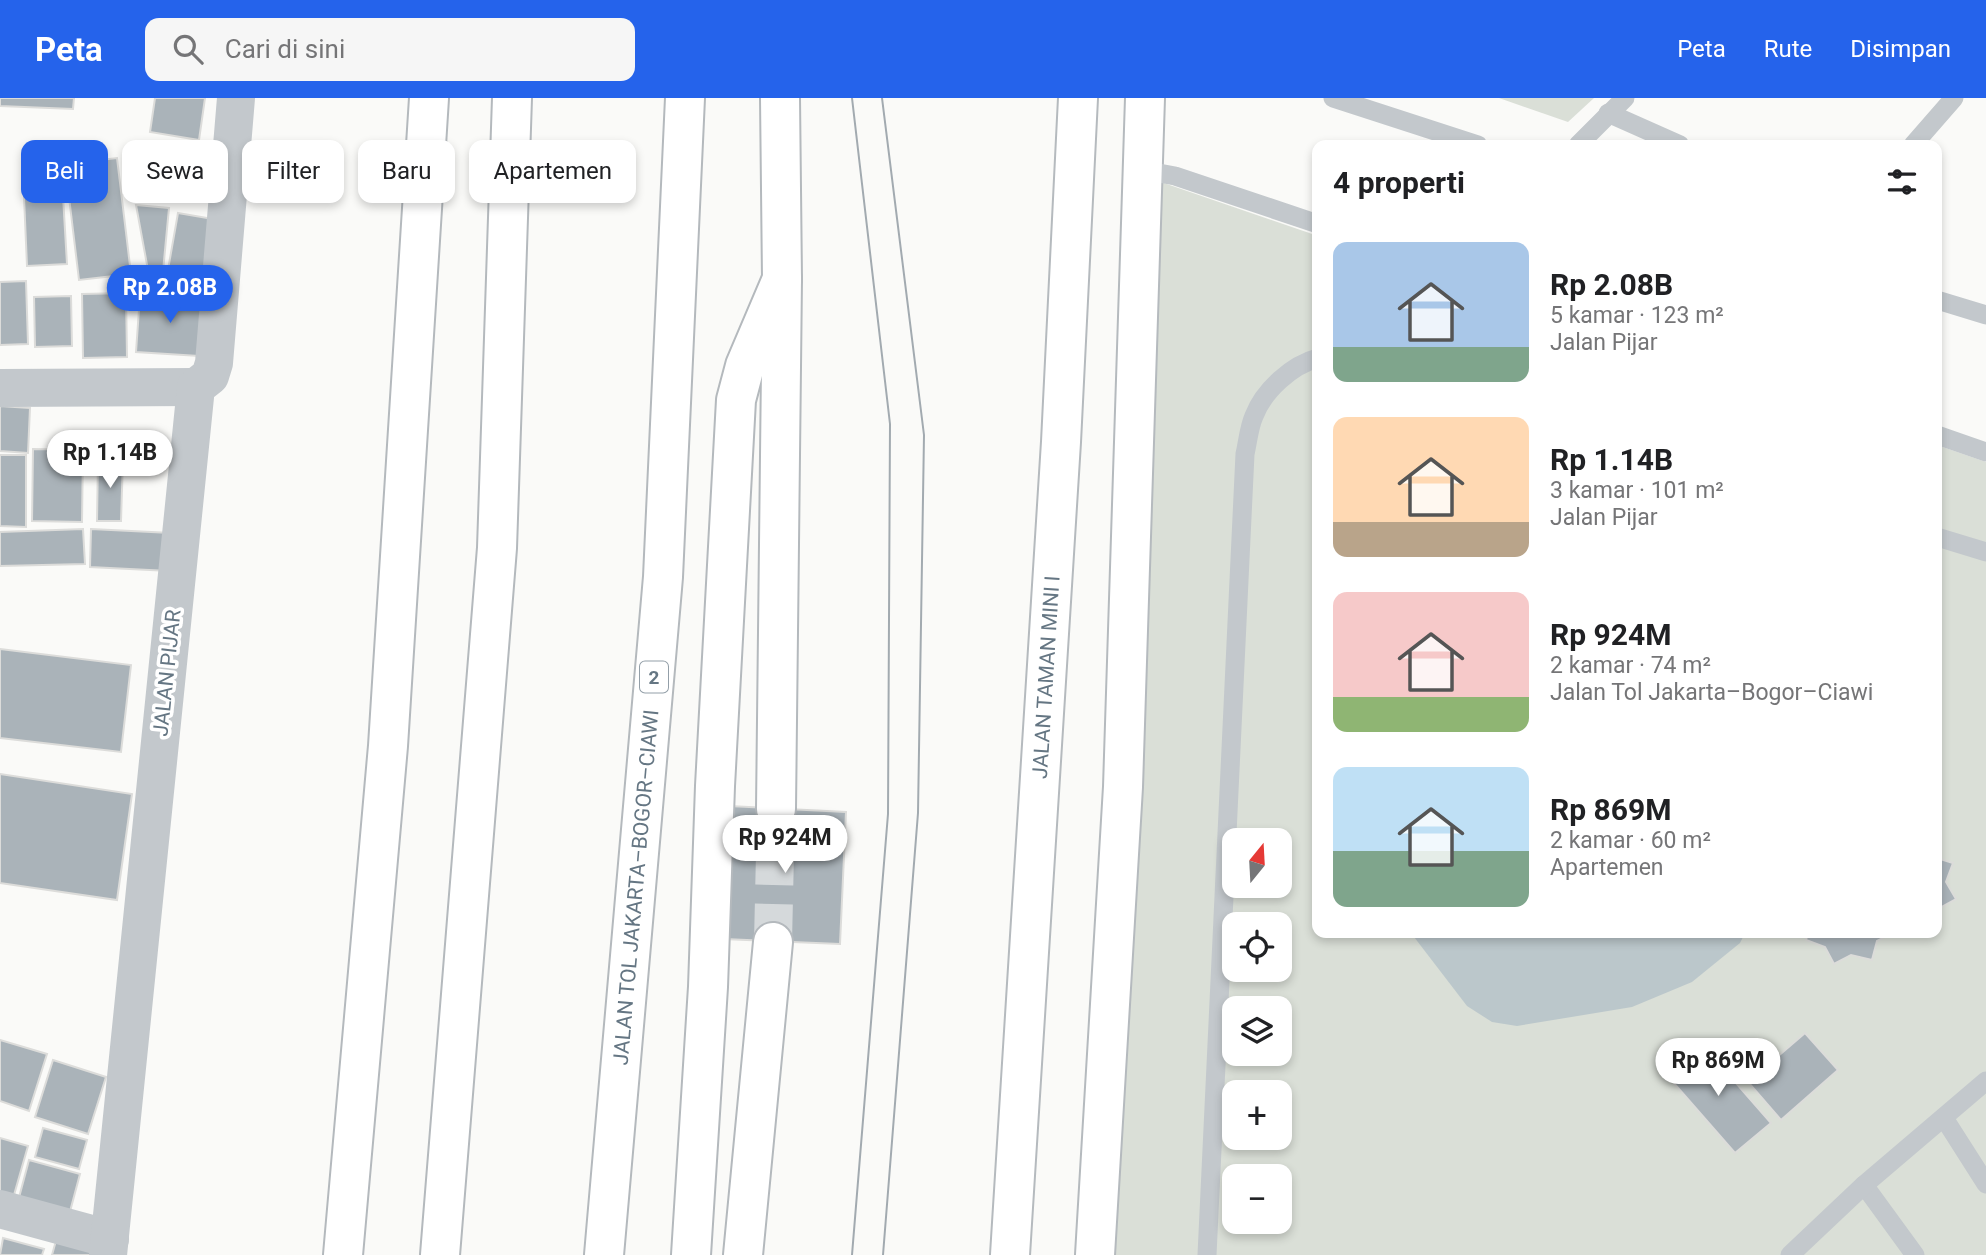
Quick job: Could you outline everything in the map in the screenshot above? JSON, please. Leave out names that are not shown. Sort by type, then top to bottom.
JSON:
[{"type":"main road","points":[[343,1255],[388,746],[429,98]]},
{"type":"main road","points":[[440,1255],[497,548],[512,98]]},
{"type":"main road","name":"JALAN TOL JAKARTA–BOGOR–CIAWI","points":[[604,1255],[663,576],[685,98]]},
{"type":"main road","points":[[776,809],[782,279],[780,98]]},
{"type":"main road","name":"JALAN TAMAN MINI I","points":[[1010,1255],[1062,429],[1078,98]]},
{"type":"main road","points":[[1095,1255],[1123,787],[1145,98]]},
{"type":"main road","points":[[691,1255],[708,987],[715,786],[736,400],[745,366],[782,279]]},
{"type":"main road","points":[[743,1255],[773,942]]},
{"type":"street","name":"JALAN PIJAR","points":[[109,1247],[195,387],[210,376],[214,363],[236,98]]},
{"type":"street","points":[[0,388],[195,387]]},
{"type":"street","points":[[0,1209],[109,1247]]},
{"type":"lane","points":[[1333,98],[1463,140]]},
{"type":"lane","points":[[1583,140],[1625,98]]},
{"type":"lane","points":[[1917,140],[1954,98]]},
{"type":"lane","points":[[1608,113],[1669,140]]},
{"type":"lane","points":[[1143,170],[1175,176],[1312,222]]},
{"type":"lane","points":[[1942,302],[1986,315]]},
{"type":"lane","points":[[1207,1255],[1245,454],[1254,414],[1276,384],[1301,363],[1312,360]]},
{"type":"lane","points":[[1942,437],[1986,452]]},
{"type":"lane","points":[[1942,539],[1986,552]]},
{"type":"lane","points":[[1790,1255],[1864,1185],[1986,1081]]},
{"type":"lane","points":[[1944,1118],[1986,1184]]},
{"type":"lane","points":[[1864,1185],[1915,1255]]},
{"type":"shaded area","points":[[1499,98],[1594,98],[1568,122]]},
{"type":"shaded area","points":[[1158,181],[1312,234],[1312,938],[1942,938],[1942,447],[1986,462],[1986,1255],[1107,1255]]},
{"type":"shaded area","points":[[1415,938],[1742,938],[1740,943],[1692,982],[1632,1007],[1517,1026],[1492,1022],[1467,1006]]},
{"type":"building","points":[[0,98],[74,98],[73,109],[0,106]]},
{"type":"building","points":[[155,98],[205,98],[199,140],[150,132]]},
{"type":"building","points":[[117,158],[131,274],[79,280],[70,203],[108,203],[108,159]]},
{"type":"building","points":[[24,203],[63,203],[67,264],[27,266]]},
{"type":"building","points":[[136,205],[169,208],[162,282],[150,281]]},
{"type":"building","points":[[178,213],[219,220],[208,287],[166,281]]},
{"type":"building","points":[[26,281],[28,344],[0,345],[0,282]]},
{"type":"building","points":[[126,293],[127,357],[83,358],[82,294]]},
{"type":"building","points":[[140,295],[203,298],[199,356],[136,352]]},
{"type":"building","points":[[71,296],[72,346],[35,347],[34,297]]},
{"type":"building","points":[[0,406],[30,408],[28,453],[0,451]]},
{"type":"building","points":[[33,449],[83,450],[82,522],[32,521]]},
{"type":"building","points":[[0,455],[26,455],[26,527],[0,526]]},
{"type":"building","points":[[98,458],[123,459],[121,521],[97,521]]},
{"type":"building","points":[[83,529],[85,564],[0,566],[0,532]]},
{"type":"building","points":[[91,529],[171,533],[169,571],[90,567]]},
{"type":"building","points":[[0,649],[131,665],[121,752],[0,738]]},
{"type":"building","points":[[0,774],[132,794],[117,900],[0,883]]},
{"type":"building","points":[[729,806],[846,812],[840,944],[724,939]]},
{"type":"building","points":[[1942,860],[1953,863],[1946,882],[1956,899],[1942,907]]},
{"type":"building","points":[[1883,938],[1877,941],[1872,960],[1851,955],[1834,964],[1825,947],[1806,940]]},
{"type":"building","points":[[1805,1033],[1838,1070],[1781,1120],[1748,1082]]},
{"type":"building","points":[[0,1040],[47,1054],[29,1111],[0,1101]]},
{"type":"building","points":[[1701,1043],[1771,1123],[1735,1153],[1665,1073]]},
{"type":"building","points":[[53,1060],[106,1077],[88,1134],[35,1117]]},
{"type":"building","points":[[43,1128],[87,1140],[79,1169],[35,1157]]},
{"type":"building","points":[[0,1138],[28,1146],[12,1202],[0,1198]]},
{"type":"building","points":[[29,1160],[80,1174],[68,1219],[17,1205]]},
{"type":"building","points":[[59,1230],[104,1255],[52,1255]]},
{"type":"building","points":[[3,1238],[44,1249],[42,1255],[0,1255]]},
{"type":"tunnel","points":[[773,942],[776,809]]},
{"type":"tram line","points":[[852,98],[890,424],[888,814],[852,1255]]},
{"type":"tram line","points":[[882,98],[924,435],[918,813],[883,1255]]}]
